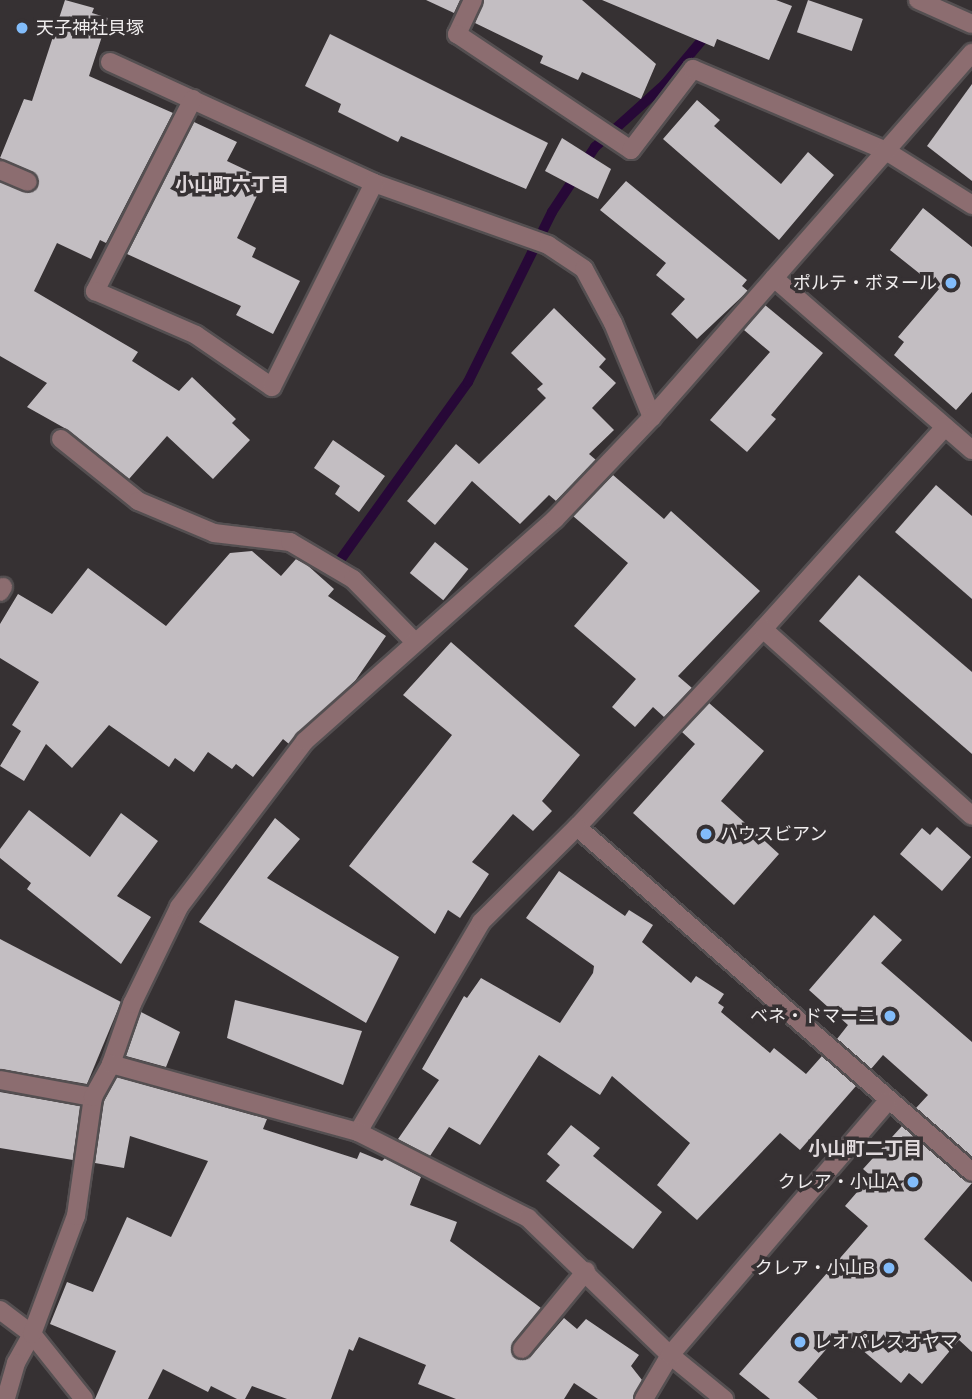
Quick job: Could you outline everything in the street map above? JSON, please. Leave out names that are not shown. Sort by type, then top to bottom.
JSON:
[{"type":"street","points":[[473,0],[457,34],[631,150],[693,69],[886,151],[972,205]]},
{"type":"street","points":[[918,0],[972,24]]},
{"type":"street","points":[[6,1399],[16,1363],[32,1334],[76,1216],[93,1097],[111,1064],[132,1004],[179,907],[304,741],[555,519],[652,416],[972,53]]},
{"type":"street","points":[[110,62],[374,183],[515,231],[548,245],[584,269],[613,323],[652,416]]},
{"type":"street","points":[[192,99],[95,291],[196,335],[272,387],[374,183]]},
{"type":"street","points":[[0,170],[28,182]]},
{"type":"street","points":[[774,278],[972,450]]},
{"type":"street","points":[[358,1132],[481,922],[577,827],[763,629],[945,426]]},
{"type":"street","points":[[61,439],[138,501],[214,533],[290,541],[353,579],[415,642]]},
{"type":"street","points":[[763,629],[972,816]]},
{"type":"street","points":[[577,827],[887,1102],[972,1172]]},
{"type":"street","points":[[111,1064],[358,1132],[528,1218],[670,1354],[724,1399]]},
{"type":"street","points":[[0,1080],[93,1097]]},
{"type":"street","points":[[644,1399],[670,1354],[887,1102]]},
{"type":"street","points":[[522,1349],[586,1271]]},
{"type":"street","points":[[0,1310],[32,1334],[84,1399]]},
{"type":"building","points":[[65,0],[94,8],[92,13],[108,18],[89,76],[173,113],[106,243],[100,240],[91,259],[57,243],[34,291],[138,352],[132,361],[179,391],[192,377],[236,419],[232,423],[250,440],[213,479],[167,436],[129,479],[68,430],[27,407],[47,383],[0,356],[0,182],[29,193],[39,181],[33,172],[0,158],[24,99],[32,101]]},
{"type":"building","points":[[426,0],[460,0],[454,13]]},
{"type":"building","points":[[484,0],[582,0],[656,64],[641,99],[582,72],[578,80],[540,63],[543,56],[475,23]]},
{"type":"building","points":[[602,0],[776,0],[792,6],[769,60],[717,39],[714,47]]},
{"type":"building","points":[[808,0],[863,19],[852,51],[797,32]]},
{"type":"building","points":[[330,34],[548,143],[526,189],[401,136],[398,142],[338,112],[341,104],[305,86]]},
{"type":"building","points":[[972,84],[972,181],[927,146]]},
{"type":"building","points":[[697,100],[720,120],[714,126],[781,184],[808,152],[834,175],[779,240],[663,139]]},
{"type":"building","points":[[194,122],[237,142],[227,161],[265,179],[237,238],[256,248],[252,257],[300,281],[273,334],[236,315],[241,306],[127,254]]},
{"type":"building","points":[[562,138],[611,169],[598,199],[545,171]]},
{"type":"building","points":[[626,181],[747,280],[742,286],[748,291],[697,339],[671,314],[685,299],[656,275],[666,263],[600,210]]},
{"type":"building","points":[[923,208],[972,247],[972,392],[956,410],[894,355],[904,342],[898,337],[939,289],[890,250]]},
{"type":"building","points":[[765,305],[823,353],[771,415],[776,419],[747,452],[710,420],[770,352],[744,330]]},
{"type":"building","points":[[554,308],[606,359],[599,367],[616,383],[592,408],[614,430],[589,454],[596,460],[556,501],[549,495],[520,524],[472,481],[435,525],[407,501],[456,444],[479,464],[546,398],[537,389],[543,384],[511,353]]},
{"type":"building","points":[[333,440],[385,476],[359,512],[335,494],[340,486],[314,468]]},
{"type":"building","points":[[613,475],[664,519],[671,511],[760,591],[678,676],[692,688],[664,717],[653,707],[635,727],[612,707],[636,679],[574,626],[628,563],[573,516]]},
{"type":"building","points":[[936,485],[972,516],[972,599],[895,532]]},
{"type":"building","points":[[435,542],[468,569],[443,600],[410,573]]},
{"type":"building","points":[[252,551],[281,576],[296,559],[306,564],[334,589],[328,596],[386,636],[355,681],[289,744],[283,739],[253,777],[236,764],[232,769],[208,752],[194,772],[175,758],[169,767],[109,725],[72,768],[46,744],[24,781],[0,766],[21,731],[12,725],[39,682],[0,658],[0,624],[18,594],[52,614],[88,568],[166,626],[230,553]]},
{"type":"building","points":[[859,575],[972,672],[972,754],[819,621]]},
{"type":"building","points":[[451,642],[580,755],[542,801],[552,811],[533,831],[513,814],[472,862],[489,874],[460,918],[448,910],[435,934],[349,866],[452,735],[403,695]]},
{"type":"building","name":"ハウスビアン","points":[[709,703],[764,751],[721,801],[779,854],[734,905],[633,813],[695,744],[682,732]]},
{"type":"building","points":[[29,810],[90,857],[121,813],[158,841],[117,896],[151,917],[121,964],[27,889],[31,883],[0,858],[0,849]]},
{"type":"building","points":[[275,818],[300,839],[267,878],[399,957],[366,1023],[199,922]]},
{"type":"building","points":[[937,827],[971,857],[942,891],[900,854],[922,828],[930,835]]},
{"type":"building","points":[[559,871],[625,916],[629,910],[653,925],[642,942],[691,983],[696,976],[724,994],[718,1003],[724,1007],[721,1012],[770,1053],[774,1048],[806,1074],[822,1056],[856,1086],[800,1150],[780,1133],[697,1220],[657,1185],[690,1143],[612,1076],[600,1095],[539,1055],[480,1145],[449,1127],[430,1156],[398,1139],[439,1080],[422,1069],[464,996],[467,998],[481,978],[560,1023],[593,973],[594,966],[526,918]]},
{"type":"building","name":"ベネ・ドマーニ","points":[[874,915],[902,940],[881,963],[972,1042],[972,1157],[916,1108],[928,1095],[883,1055],[871,1069],[837,1039],[848,1025],[809,990]]},
{"type":"building","points":[[0,939],[121,1002],[87,1084],[0,1069]]},
{"type":"building","points":[[235,1000],[362,1031],[343,1085],[227,1038]]},
{"type":"building","points":[[141,1012],[180,1032],[166,1067],[126,1056]]},
{"type":"building","points":[[117,1077],[267,1119],[263,1129],[357,1159],[360,1152],[382,1161],[385,1158],[421,1177],[410,1205],[457,1222],[450,1241],[541,1308],[513,1342],[514,1357],[530,1357],[564,1318],[577,1329],[586,1319],[639,1355],[631,1366],[642,1380],[633,1399],[598,1399],[574,1383],[564,1399],[456,1399],[418,1384],[426,1365],[359,1337],[353,1351],[349,1349],[331,1399],[287,1399],[252,1386],[245,1399],[237,1399],[211,1386],[208,1392],[163,1369],[148,1399],[95,1399],[116,1351],[50,1324],[67,1282],[93,1292],[127,1217],[171,1237],[208,1161],[130,1136],[124,1168],[95,1163],[104,1101]]},
{"type":"building","points":[[0,1092],[80,1106],[73,1160],[0,1148]]},
{"type":"building","points":[[571,1125],[600,1148],[593,1156],[662,1212],[633,1249],[546,1181],[560,1165],[547,1154]]},
{"type":"building","points":[[902,1126],[972,1183],[924,1239],[972,1282],[972,1352],[959,1340],[922,1384],[909,1373],[901,1383],[841,1332],[798,1382],[818,1399],[770,1399],[739,1374],[868,1226],[845,1206],[871,1176],[863,1169]]},
{"type":"waterway","points":[[338,563],[468,382],[552,212],[595,147],[665,84],[708,33]]},
{"type":"place","name":"天子神社貝塚","points":[[22,28]]},
{"type":"place","name":"ポルテ・ボヌール","points":[[951,283]]},
{"type":"place","name":"ハウスビアン","points":[[706,834]]},
{"type":"place","name":"ベネ・ドマーニ","points":[[890,1016]]},
{"type":"place","name":"クレア・小山A","points":[[913,1182]]},
{"type":"place","name":"クレア・小山B","points":[[889,1268]]},
{"type":"place","name":"レオパレスオヤマ","points":[[800,1342]]},
{"type":"district","name":"小山町六丁目","points":[[232,185]]},
{"type":"district","name":"小山町二丁目","points":[[865,1149]]}]
